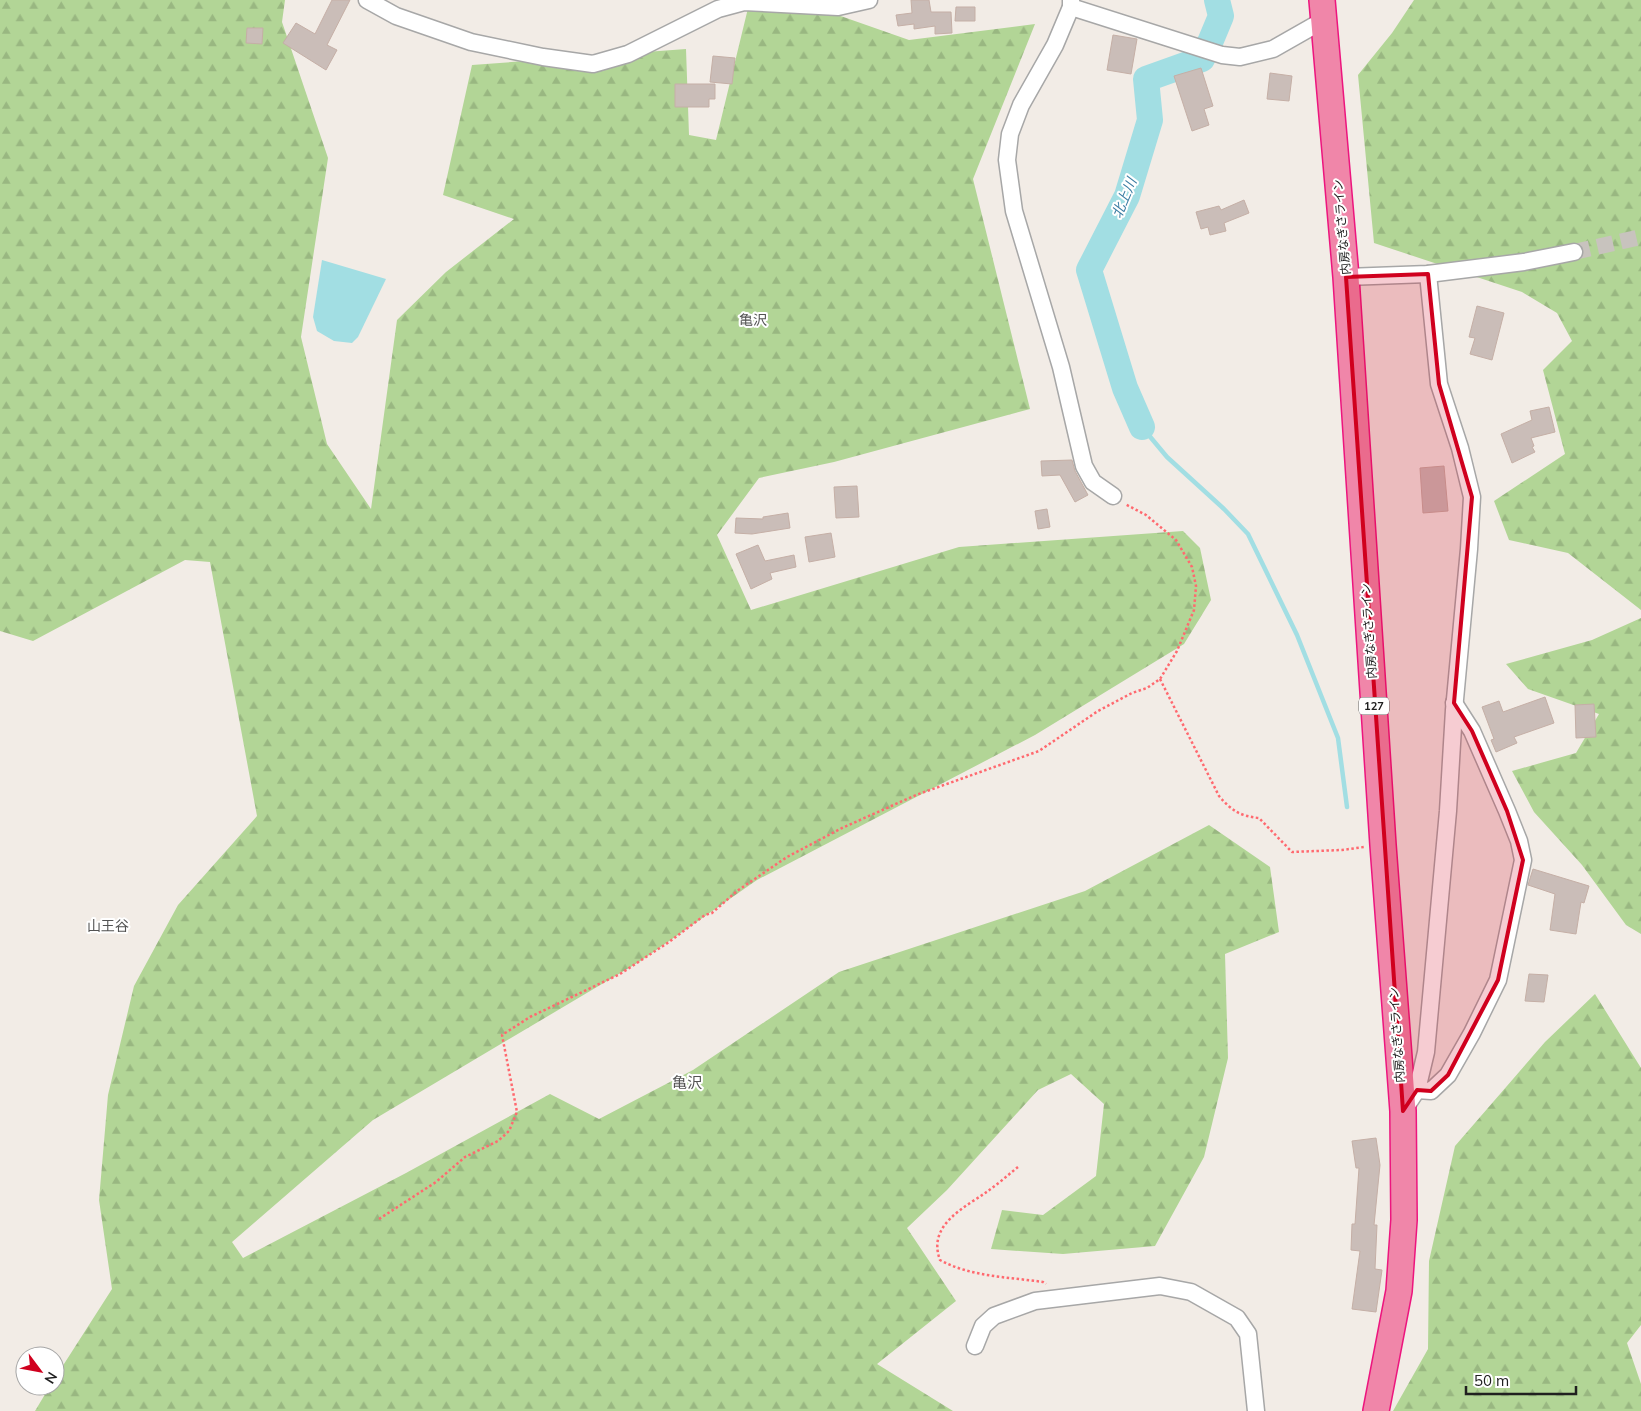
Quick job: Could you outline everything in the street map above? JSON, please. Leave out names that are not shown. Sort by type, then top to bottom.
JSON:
[{"type":"highway","name":"内房なぎさライン","points":[[1323,10],[1346,277],[1383,845],[1403,1111],[1404,1220],[1399,1291],[1376,1411]]},
{"type":"street","points":[[367,0],[396,16],[471,42],[543,57],[593,64],[628,54],[718,8],[744,2],[838,7],[869,0]]},
{"type":"street","points":[[1113,496],[1093,482],[1084,466],[1061,367],[1014,211],[1007,160],[1010,134],[1021,105],[1055,45],[1071,3],[1136,28],[1222,55],[1240,57],[1273,49],[1323,10]]},
{"type":"street","points":[[1346,277],[1428,274],[1524,262],[1574,252]]},
{"type":"street","points":[[1403,1111],[1417,1090],[1426,1052],[1448,811],[1454,703],[1470,549],[1472,497],[1460,448],[1439,384],[1428,274]]},
{"type":"street","points":[[1417,1090],[1431,1091],[1448,1075],[1472,1033],[1498,980],[1523,860],[1519,841],[1484,758],[1472,731],[1454,703]]},
{"type":"street","points":[[975,1346],[983,1326],[994,1316],[1035,1301],[1160,1286],[1191,1292],[1238,1318],[1248,1334],[1256,1411]]},
{"type":"path","points":[[379,1219],[436,1182],[465,1158],[498,1141],[509,1131],[517,1112],[502,1036],[530,1017],[620,974],[706,915],[712,913],[737,891],[787,858],[842,828],[916,795],[1039,751],[1072,731],[1098,711],[1132,693],[1147,688],[1160,679],[1177,651],[1194,610],[1196,586],[1192,567],[1176,540],[1146,515],[1113,496]]},
{"type":"path","points":[[1160,679],[1219,796],[1230,809],[1246,817],[1260,818],[1292,852],[1342,850],[1383,845]]},
{"type":"path","points":[[1018,1167],[989,1190],[952,1215],[938,1239],[937,1252],[940,1260],[954,1268],[1043,1282],[1052,1288],[1056,1299]]},
{"type":"highlighted area","points":[[1428,274],[1439,384],[1472,497],[1454,703],[1472,731],[1507,811],[1523,860],[1498,980],[1448,1075],[1431,1091],[1417,1090],[1403,1111],[1346,277]]},
{"type":"green space","points":[[0,0],[285,0],[282,22],[328,158],[301,337],[327,444],[371,509],[397,320],[446,272],[514,219],[443,195],[472,65],[686,49],[689,135],[716,140],[750,0],[795,0],[909,40],[1035,24],[973,179],[1030,409],[834,462],[759,478],[717,535],[751,610],[959,547],[1183,531],[1200,548],[1211,600],[1184,644],[1035,735],[757,880],[639,962],[373,1120],[232,1242],[243,1258],[406,1173],[550,1094],[599,1119],[693,1070],[839,972],[1085,891],[1209,825],[1270,867],[1279,932],[1225,954],[1228,1058],[1204,1157],[1155,1246],[1063,1254],[991,1249],[1002,1210],[1043,1215],[1096,1176],[1104,1104],[1071,1074],[1038,1090],[947,1190],[907,1228],[956,1301],[877,1364],[953,1411],[35,1411],[44,1396],[65,1396],[65,1362],[112,1289],[99,1200],[108,1095],[134,986],[178,905],[257,816],[210,562],[185,560],[33,641],[0,631]]},
{"type":"green space","points":[[1414,0],[1641,0],[1641,610],[1568,553],[1509,540],[1494,501],[1565,454],[1543,370],[1572,341],[1557,313],[1522,292],[1374,243],[1358,75],[1392,33]]},
{"type":"green space","points":[[1641,618],[1641,934],[1626,925],[1582,865],[1534,812],[1512,771],[1576,753],[1599,714],[1528,689],[1506,664],[1592,640]]},
{"type":"green space","points":[[1595,994],[1641,1068],[1641,1325],[1627,1343],[1641,1384],[1641,1411],[1393,1411],[1428,1349],[1429,1261],[1455,1146],[1545,1042]]},
{"type":"water","points":[[322,260],[386,279],[358,337],[352,343],[334,341],[317,331],[313,317]]},
{"type":"building","points":[[332,0],[350,0],[327,45],[337,50],[326,70],[283,43],[296,23],[315,34]]},
{"type":"building","points":[[911,0],[929,0],[931,12],[951,12],[952,33],[935,34],[935,26],[914,29],[914,24],[898,26],[896,15],[912,13]]},
{"type":"building","points":[[956,7],[975,7],[975,21],[955,21]]},
{"type":"building","points":[[247,28],[263,28],[262,44],[246,43]]},
{"type":"building","points":[[1113,35],[1137,39],[1131,74],[1107,70]]},
{"type":"building","points":[[713,56],[735,58],[732,84],[710,82]]},
{"type":"building","points":[[1201,68],[1213,106],[1204,109],[1209,125],[1192,131],[1174,76]]},
{"type":"building","points":[[1270,73],[1292,76],[1289,101],[1267,99]]},
{"type":"building","points":[[675,84],[715,84],[715,99],[709,99],[709,107],[675,107]]},
{"type":"building","points":[[1244,200],[1249,213],[1224,223],[1226,231],[1210,235],[1208,227],[1201,229],[1196,212],[1219,206],[1221,210]]},
{"type":"building","points":[[1477,306],[1504,313],[1492,360],[1470,354],[1475,338],[1469,337]]},
{"type":"building","points":[[1549,407],[1555,432],[1531,438],[1534,446],[1532,447],[1535,452],[1512,463],[1501,434],[1532,420],[1530,411]]},
{"type":"building","points":[[1072,460],[1075,471],[1088,495],[1075,502],[1060,475],[1042,476],[1041,461]]},
{"type":"building","points":[[1444,466],[1448,511],[1423,513],[1420,468]]},
{"type":"building","points":[[857,486],[859,517],[836,518],[834,487]]},
{"type":"building","points":[[1047,509],[1050,527],[1038,529],[1035,511]]},
{"type":"building","points":[[788,513],[790,528],[752,534],[735,533],[736,518],[763,519],[763,517]]},
{"type":"building","points":[[831,533],[835,557],[809,562],[805,537]]},
{"type":"building","points":[[758,545],[765,561],[794,555],[796,567],[770,573],[772,579],[751,589],[736,554]]},
{"type":"building","points":[[1545,697],[1554,723],[1514,737],[1517,743],[1496,752],[1491,740],[1494,739],[1482,707],[1499,701],[1503,712]]},
{"type":"building","points":[[1594,704],[1596,737],[1576,738],[1575,705]]},
{"type":"building","points":[[1533,869],[1589,886],[1584,903],[1581,902],[1576,934],[1550,930],[1555,894],[1528,885]]},
{"type":"building","points":[[1529,974],[1548,975],[1544,1002],[1525,1001]]},
{"type":"building","points":[[1376,1138],[1380,1165],[1374,1225],[1377,1225],[1375,1269],[1382,1270],[1376,1312],[1352,1309],[1360,1251],[1351,1250],[1352,1224],[1355,1224],[1359,1168],[1356,1168],[1352,1141]]},
{"type":"waterway","name":"北上川","points":[[1142,427],[1125,388],[1089,270],[1127,196],[1150,120],[1146,79],[1202,59],[1221,16],[1217,0]]},
{"type":"waterway","points":[[1142,427],[1167,457],[1224,509],[1248,534],[1297,635],[1338,738],[1347,807]]},
{"type":"tunnel","points":[[1574,252],[1641,237]]},
{"type":"district","name":"亀沢","points":[[753,320]]},
{"type":"district","name":"山王谷","points":[[108,926]]},
{"type":"district","name":"亀沢","points":[[687,1083]]}]
